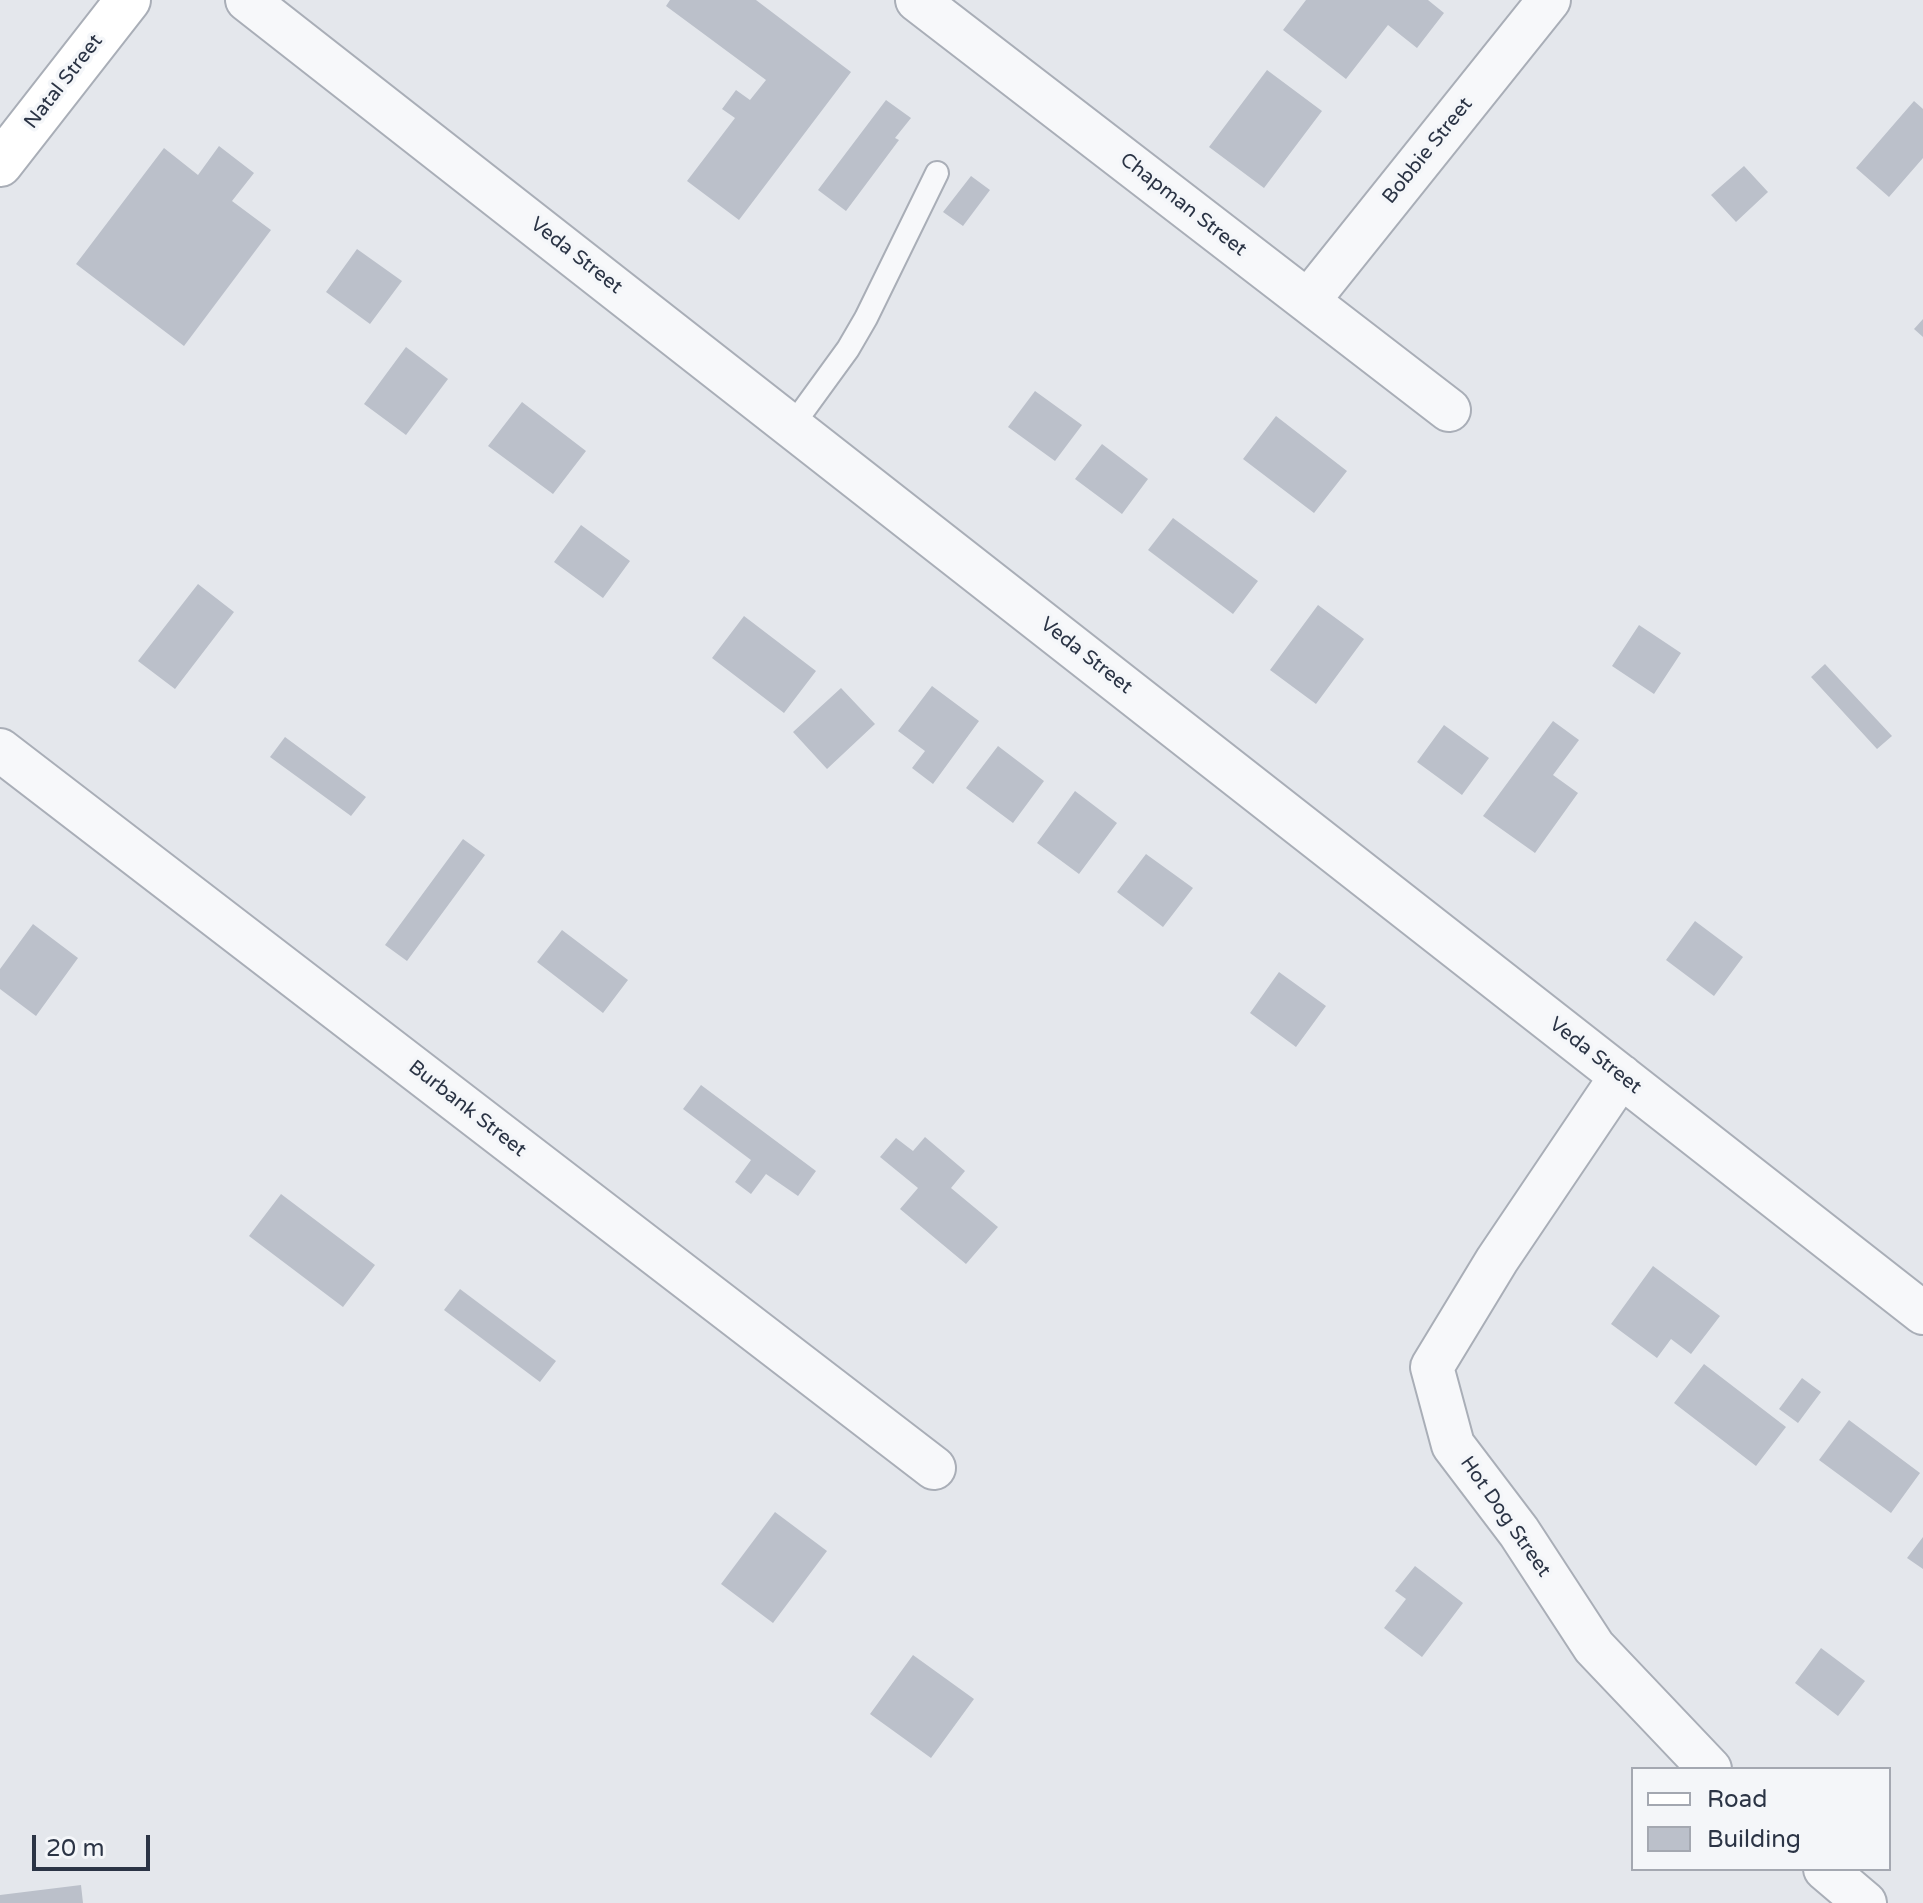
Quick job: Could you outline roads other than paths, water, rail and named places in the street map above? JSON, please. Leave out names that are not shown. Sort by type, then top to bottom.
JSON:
[{"type":"main road","name":"Natal Street","points":[[0,164],[128,0]]},
{"type":"street","name":"Veda Street","points":[[247,0],[1923,1313]]},
{"type":"street","name":"Chapman Street","points":[[917,0],[1449,410]]},
{"type":"street","name":"Bobbie Street","points":[[1308,301],[1549,0]]},
{"type":"street","name":"Burbank Street","points":[[0,750],[934,1468]]},
{"type":"street","name":"Hot Dog Street","points":[[1621,1076],[1497,1260],[1432,1367],[1453,1445],[1519,1532],[1594,1647],[1708,1767]]},
{"type":"street","points":[[1827,1871],[1865,1903]]},
{"type":"lane","points":[[792,426],[860,329],[937,173]]}]
